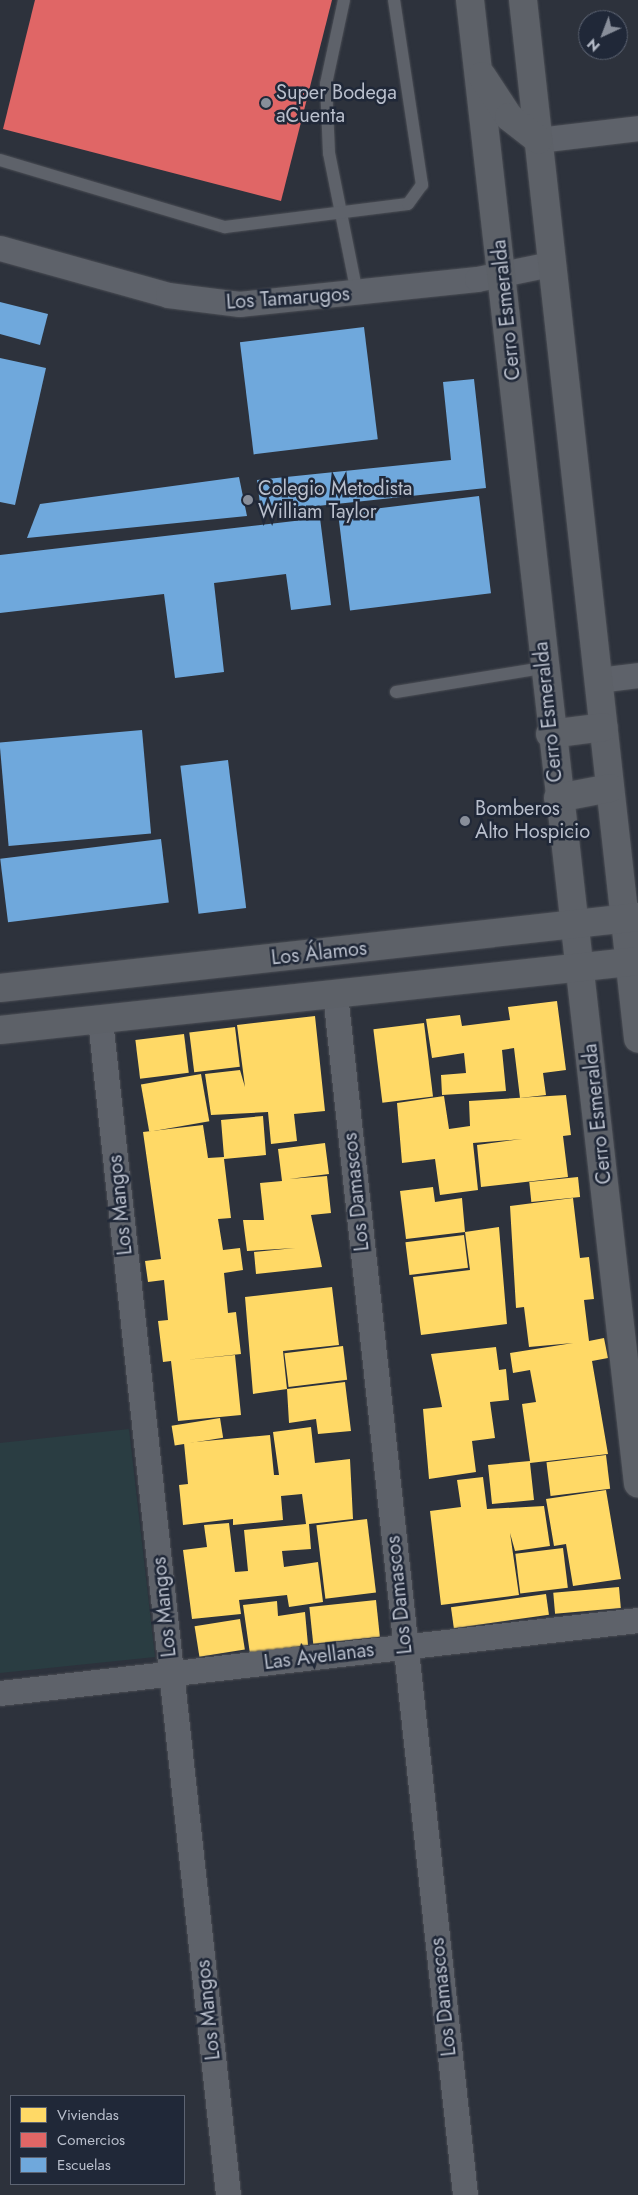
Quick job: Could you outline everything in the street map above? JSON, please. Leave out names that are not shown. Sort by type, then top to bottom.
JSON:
[{"type":"street","name":"Cerro Esmeralda","points":[[470,0],[503,272],[550,734],[580,967],[638,1484]]},
{"type":"street","points":[[523,0],[610,788],[631,918],[638,1039]]},
{"type":"street","points":[[478,70],[509,117],[538,140],[638,128]]},
{"type":"street","name":"Los Tamarugos","points":[[0,248],[168,295],[217,303],[357,293],[551,264]]},
{"type":"street","points":[[598,680],[638,675]]},
{"type":"street","points":[[550,734],[604,727]]},
{"type":"street","points":[[558,798],[610,788]]},
{"type":"street","name":"Los Álamos","points":[[0,988],[575,926],[631,918]]},
{"type":"street","points":[[0,1030],[634,961]]},
{"type":"street","name":"Los Damascos","points":[[335,994],[404,1647],[465,2195]]},
{"type":"street","name":"Los Mangos","points":[[100,1020],[228,2195]]},
{"type":"street","name":"Las Avellanas","points":[[0,1693],[638,1620]]},
{"type":"lane","points":[[344,0],[326,84],[329,152],[357,293]]},
{"type":"lane","points":[[0,160],[225,227],[342,215],[408,204],[422,185],[394,0]]},
{"type":"lane","points":[[396,692],[543,668]]},
{"type":"green space","points":[[129,1429],[155,1657],[0,1673],[0,1443]]},
{"type":"building: Viviendas","points":[[557,1001],[566,1070],[543,1073],[546,1095],[520,1098],[514,1048],[502,1050],[506,1091],[442,1095],[441,1075],[466,1073],[464,1053],[432,1058],[426,1019],[460,1015],[462,1026],[510,1020],[508,1007]]},
{"type":"building: Viviendas","points":[[315,1016],[325,1111],[294,1114],[297,1141],[271,1144],[268,1112],[211,1115],[205,1074],[240,1070],[245,1087],[237,1025]]},
{"type":"building: Viviendas","points":[[424,1023],[433,1096],[382,1103],[373,1029]]},
{"type":"building: Viviendas","points":[[235,1027],[240,1067],[194,1072],[189,1033]]},
{"type":"building: Viviendas","points":[[184,1034],[189,1073],[140,1079],[135,1040]]},
{"type":"building: Viviendas","points":[[201,1074],[209,1121],[149,1132],[141,1085]]},
{"type":"building: Viviendas","points":[[566,1095],[571,1135],[563,1136],[568,1177],[481,1187],[477,1145],[522,1139],[473,1143],[478,1190],[440,1195],[435,1159],[402,1163],[397,1103],[444,1096],[449,1129],[470,1126],[469,1101]]},
{"type":"building: Viviendas","points":[[263,1116],[266,1155],[224,1159],[231,1218],[218,1219],[223,1250],[240,1248],[243,1270],[224,1273],[228,1313],[236,1312],[241,1354],[185,1360],[235,1355],[241,1415],[178,1421],[171,1361],[163,1362],[158,1321],[168,1320],[164,1280],[148,1282],[145,1261],[161,1259],[143,1132],[203,1125],[208,1158],[224,1157],[221,1120]]},
{"type":"building: Viviendas","points":[[325,1143],[329,1174],[289,1179],[327,1176],[331,1213],[311,1215],[322,1267],[256,1274],[254,1252],[295,1248],[247,1251],[243,1220],[264,1220],[260,1183],[282,1181],[278,1149]]},
{"type":"building: Viviendas","points":[[578,1177],[580,1197],[531,1202],[529,1182]]},
{"type":"building: Viviendas","points":[[433,1187],[435,1202],[462,1198],[465,1232],[406,1239],[400,1191]]},
{"type":"building: Viviendas","points":[[573,1198],[580,1258],[589,1257],[594,1299],[584,1300],[589,1341],[604,1338],[608,1358],[592,1361],[608,1454],[530,1463],[534,1500],[492,1504],[488,1465],[530,1461],[522,1404],[536,1402],[530,1370],[513,1373],[510,1353],[573,1343],[529,1347],[524,1307],[516,1308],[510,1206]]},
{"type":"building: Viviendas","points":[[499,1227],[507,1324],[421,1335],[413,1277],[470,1270],[465,1232]]},
{"type":"building: Viviendas","points":[[464,1235],[468,1268],[409,1275],[405,1242]]},
{"type":"building: Viviendas","points":[[332,1287],[339,1345],[283,1351],[287,1389],[253,1394],[245,1297]]},
{"type":"building: Viviendas","points":[[343,1346],[347,1380],[289,1387],[284,1353]]},
{"type":"building: Viviendas","points":[[496,1347],[499,1370],[506,1369],[509,1400],[490,1402],[495,1438],[472,1441],[476,1472],[429,1479],[423,1409],[442,1407],[431,1354]]},
{"type":"building: Viviendas","points":[[345,1382],[351,1431],[318,1434],[316,1419],[289,1423],[287,1389]]},
{"type":"building: Viviendas","points":[[220,1418],[223,1438],[175,1445],[172,1426]]},
{"type":"building: Viviendas","points":[[311,1427],[315,1463],[350,1459],[353,1519],[309,1524],[311,1549],[282,1551],[284,1567],[318,1562],[323,1602],[289,1607],[287,1595],[239,1600],[241,1614],[192,1619],[183,1550],[207,1547],[204,1525],[229,1523],[235,1572],[248,1571],[244,1530],[306,1524],[302,1494],[281,1496],[283,1520],[233,1525],[233,1519],[183,1525],[179,1485],[188,1484],[184,1443],[270,1435],[274,1475],[279,1475],[273,1432]]},
{"type":"building: Viviendas","points":[[606,1455],[610,1489],[551,1496],[546,1462]]},
{"type":"building: Viviendas","points":[[483,1477],[487,1509],[544,1506],[550,1546],[515,1551],[510,1533],[519,1595],[441,1605],[430,1511],[461,1507],[457,1480]]},
{"type":"building: Viviendas","points":[[606,1490],[621,1579],[573,1586],[566,1544],[554,1546],[546,1499]]},
{"type":"building: Viviendas","points":[[367,1519],[376,1592],[325,1599],[316,1525]]},
{"type":"building: Viviendas","points":[[563,1548],[568,1588],[520,1594],[515,1554]]},
{"type":"building: Viviendas","points":[[619,1587],[621,1608],[555,1614],[553,1593]]},
{"type":"building: Viviendas","points":[[546,1594],[549,1615],[454,1628],[451,1607]]},
{"type":"building: Viviendas","points":[[376,1600],[380,1637],[313,1644],[309,1607]]},
{"type":"building: Viviendas","points":[[277,1601],[278,1616],[305,1612],[308,1645],[250,1654],[243,1605]]},
{"type":"building: Viviendas","points":[[240,1619],[245,1650],[199,1657],[195,1626]]},
{"type":"building: Comercios","points":[[35,0],[332,0],[281,201],[3,129]]},
{"type":"building: Escuelas","points":[[0,302],[48,314],[40,345],[0,334]]},
{"type":"building: Escuelas","points":[[364,327],[378,439],[254,454],[240,342]]},
{"type":"building: Escuelas","points":[[0,358],[46,368],[15,505],[0,502]]},
{"type":"building: Escuelas","points":[[474,379],[486,488],[261,512],[257,480],[451,460],[443,382]]},
{"type":"building: Escuelas","points":[[239,477],[247,516],[27,538],[40,504]]},
{"type":"building: Escuelas","points":[[479,496],[491,593],[350,611],[338,513]]},
{"type":"building: Escuelas","points":[[320,518],[331,605],[291,610],[286,574],[214,583],[224,672],[175,678],[164,594],[0,613],[0,555]]},
{"type":"building: Escuelas","points":[[142,730],[151,834],[9,846],[0,742]]},
{"type":"building: Escuelas","points":[[228,760],[246,908],[199,914],[180,766]]},
{"type":"building: Escuelas","points":[[161,839],[169,903],[8,922],[0,859]]},
{"type":"place","name":"Super Bodega aCuenta","points":[[266,103]]},
{"type":"place","name":"Colegio Metodista William Taylor","points":[[248,500]]},
{"type":"place","name":"Bomberos Alto Hospicio","points":[[465,821]]}]
